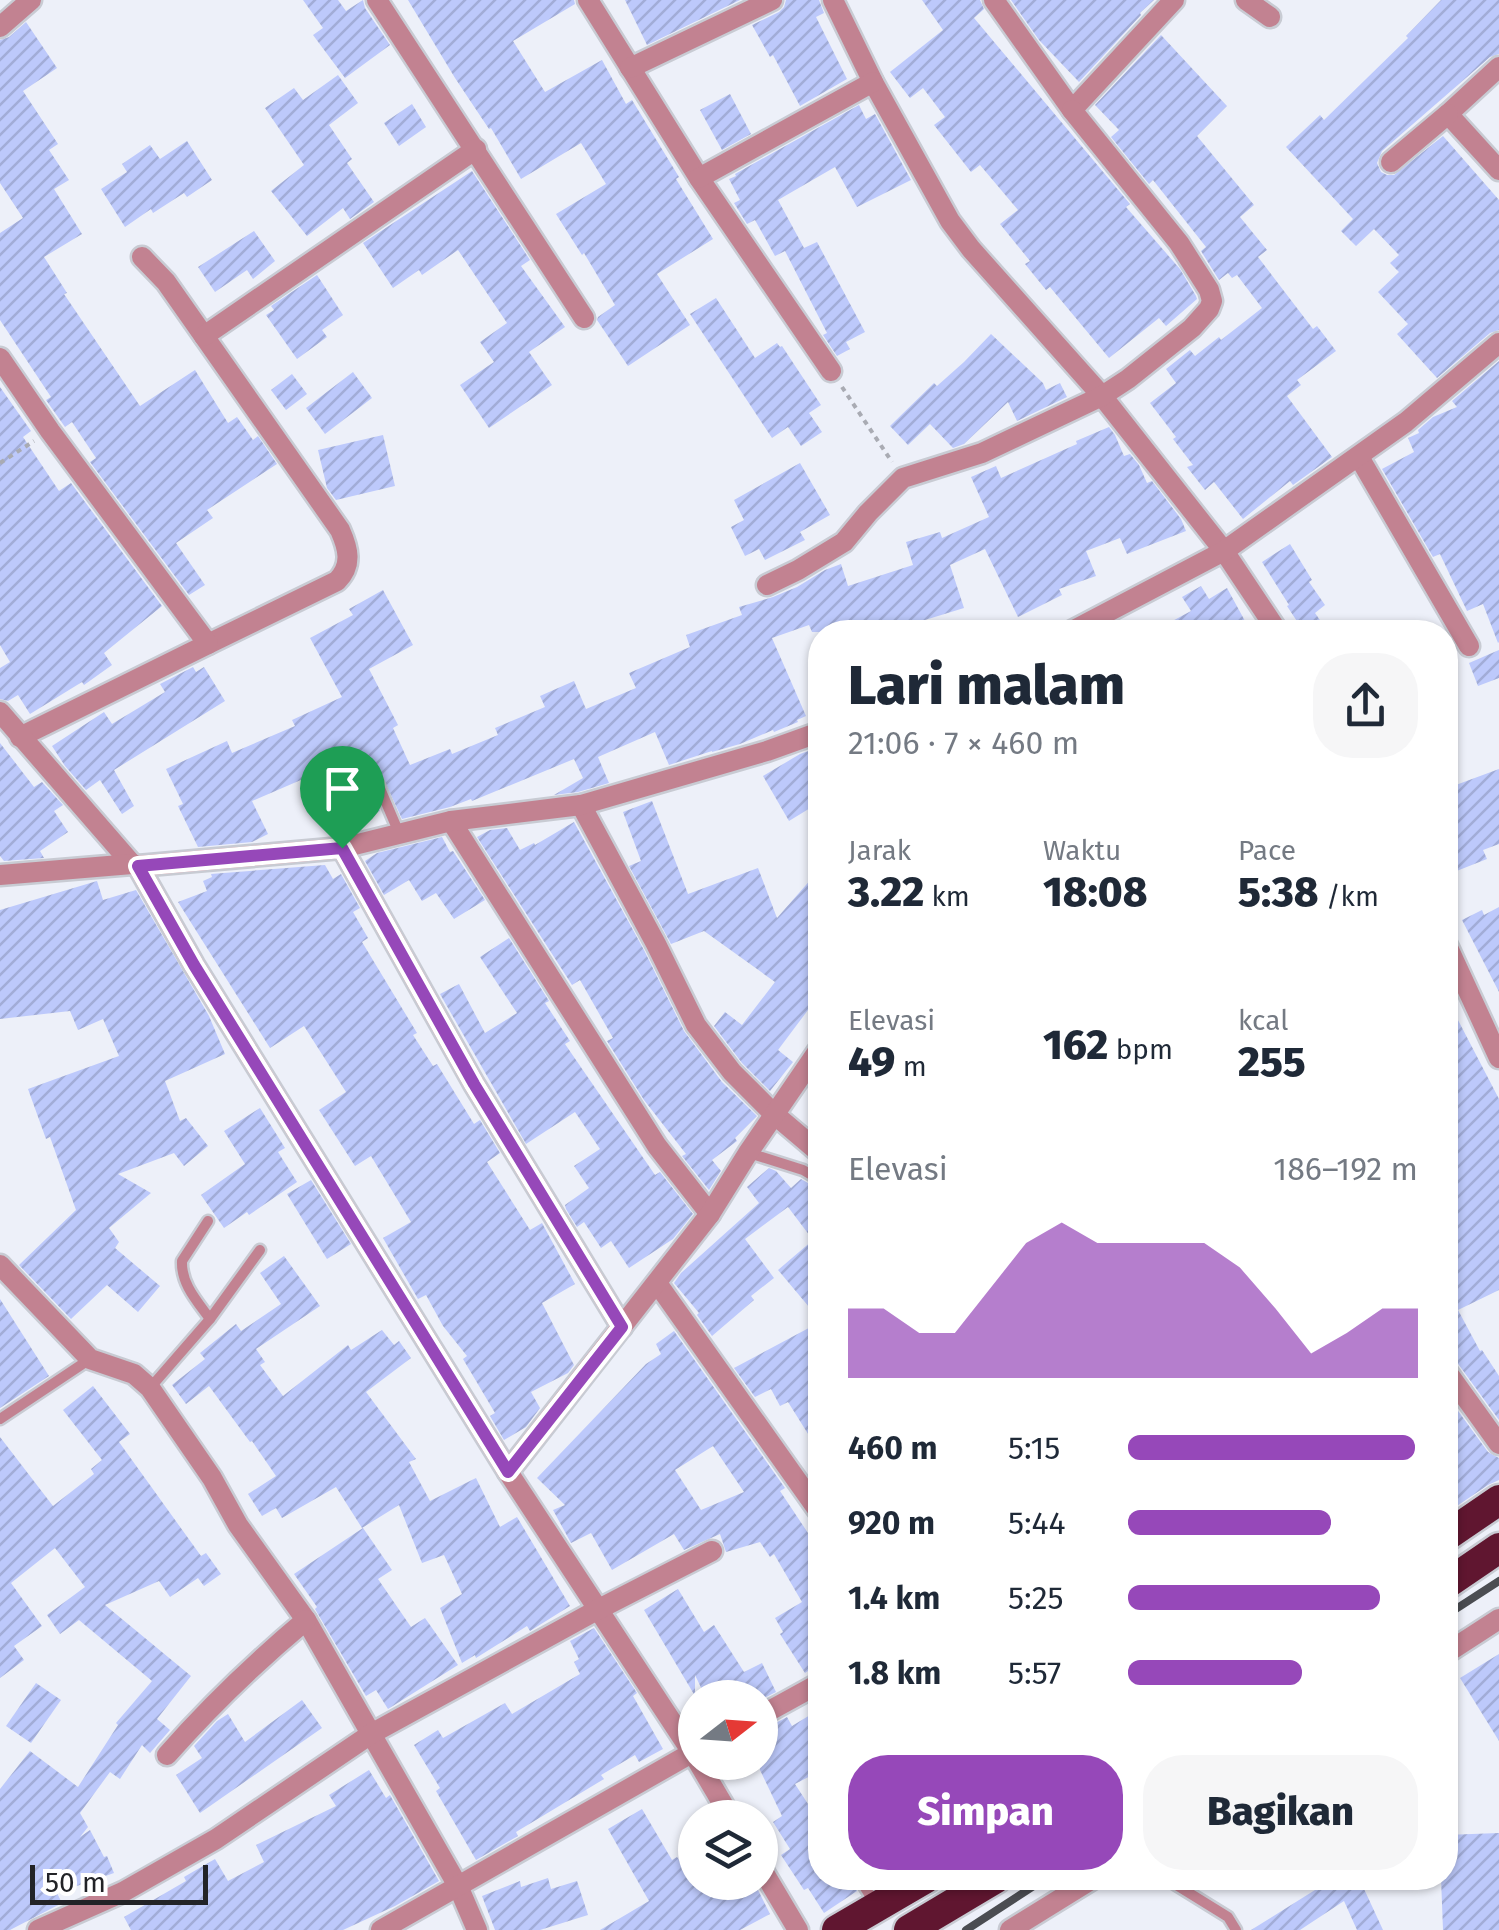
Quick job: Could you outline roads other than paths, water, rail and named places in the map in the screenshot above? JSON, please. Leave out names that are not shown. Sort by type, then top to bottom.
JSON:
[{"type":"highway","points":[[1458,1528],[1499,1500]]},
{"type":"highway","points":[[1458,1576],[1499,1548]]},
{"type":"highway","points":[[837,1930],[906,1890]]},
{"type":"highway","points":[[909,1930],[954,1890]]},
{"type":"street","points":[[0,27],[31,0]]},
{"type":"street","points":[[378,0],[584,318]]},
{"type":"street","points":[[588,0],[699,178],[830,371]]},
{"type":"street","points":[[630,68],[772,0]]},
{"type":"street","points":[[833,0],[872,82],[950,221],[1102,396],[1224,550],[1270,620]]},
{"type":"street","points":[[767,586],[844,542],[902,478],[982,453],[1102,396],[1192,328],[1209,309],[1212,296],[1179,243],[1072,110],[994,0]]},
{"type":"street","points":[[1072,110],[1174,0]]},
{"type":"street","points":[[1246,0],[1270,17]]},
{"type":"street","points":[[1391,162],[1499,68]]},
{"type":"street","points":[[699,178],[872,82]]},
{"type":"street","points":[[1448,114],[1499,170]]},
{"type":"street","points":[[204,336],[476,149]]},
{"type":"street","points":[[20,737],[337,581],[344,574],[348,559],[340,530],[166,282],[142,257]]},
{"type":"street","points":[[1093,620],[1224,550],[1406,422],[1499,343]]},
{"type":"street","points":[[0,358],[208,644]]},
{"type":"street","points":[[1358,456],[1454,620]]},
{"type":"street","points":[[1458,627],[1469,646]]},
{"type":"street","points":[[0,712],[135,865],[508,1472],[678,1730]]},
{"type":"street","points":[[0,876],[342,848],[451,821],[580,805],[808,736]]},
{"type":"street","points":[[580,805],[696,1025],[732,1072],[808,1143]]},
{"type":"street","points":[[451,821],[658,1146],[710,1214]]},
{"type":"street","points":[[342,848],[474,1084],[622,1327]]},
{"type":"street","points":[[1458,969],[1499,1058]]},
{"type":"street","points":[[508,1472],[710,1214],[808,1065]]},
{"type":"street","points":[[0,1265],[90,1359],[134,1374],[150,1388],[212,1478],[238,1526],[306,1620],[458,1886],[477,1930]]},
{"type":"street","points":[[657,1282],[808,1496]]},
{"type":"street","points":[[1458,1387],[1499,1444]]},
{"type":"street","points":[[38,1930],[123,1892],[216,1839],[371,1734],[712,1551]]},
{"type":"street","points":[[1458,1646],[1499,1619]]},
{"type":"street","points":[[167,1755],[250,1667],[306,1620]]},
{"type":"street","points":[[778,1706],[808,1690]]},
{"type":"street","points":[[382,1930],[678,1765]]},
{"type":"street","points":[[1010,1930],[1075,1890]]},
{"type":"street","points":[[778,1896],[798,1930]]},
{"type":"lane","points":[[374,772],[399,833]]},
{"type":"lane","points":[[748,1152],[808,1172]]},
{"type":"lane","points":[[208,1222],[181,1269],[186,1285],[210,1320]]},
{"type":"lane","points":[[150,1388],[210,1320],[260,1250]]},
{"type":"lane","points":[[0,1418],[90,1359]]},
{"type":"lane","points":[[866,1890],[877,1907]]},
{"type":"lane","points":[[1185,1890],[1228,1916],[1236,1930]]},
{"type":"railway","points":[[1458,1608],[1499,1581]]},
{"type":"railway","points":[[966,1930],[1028,1890]]}]
